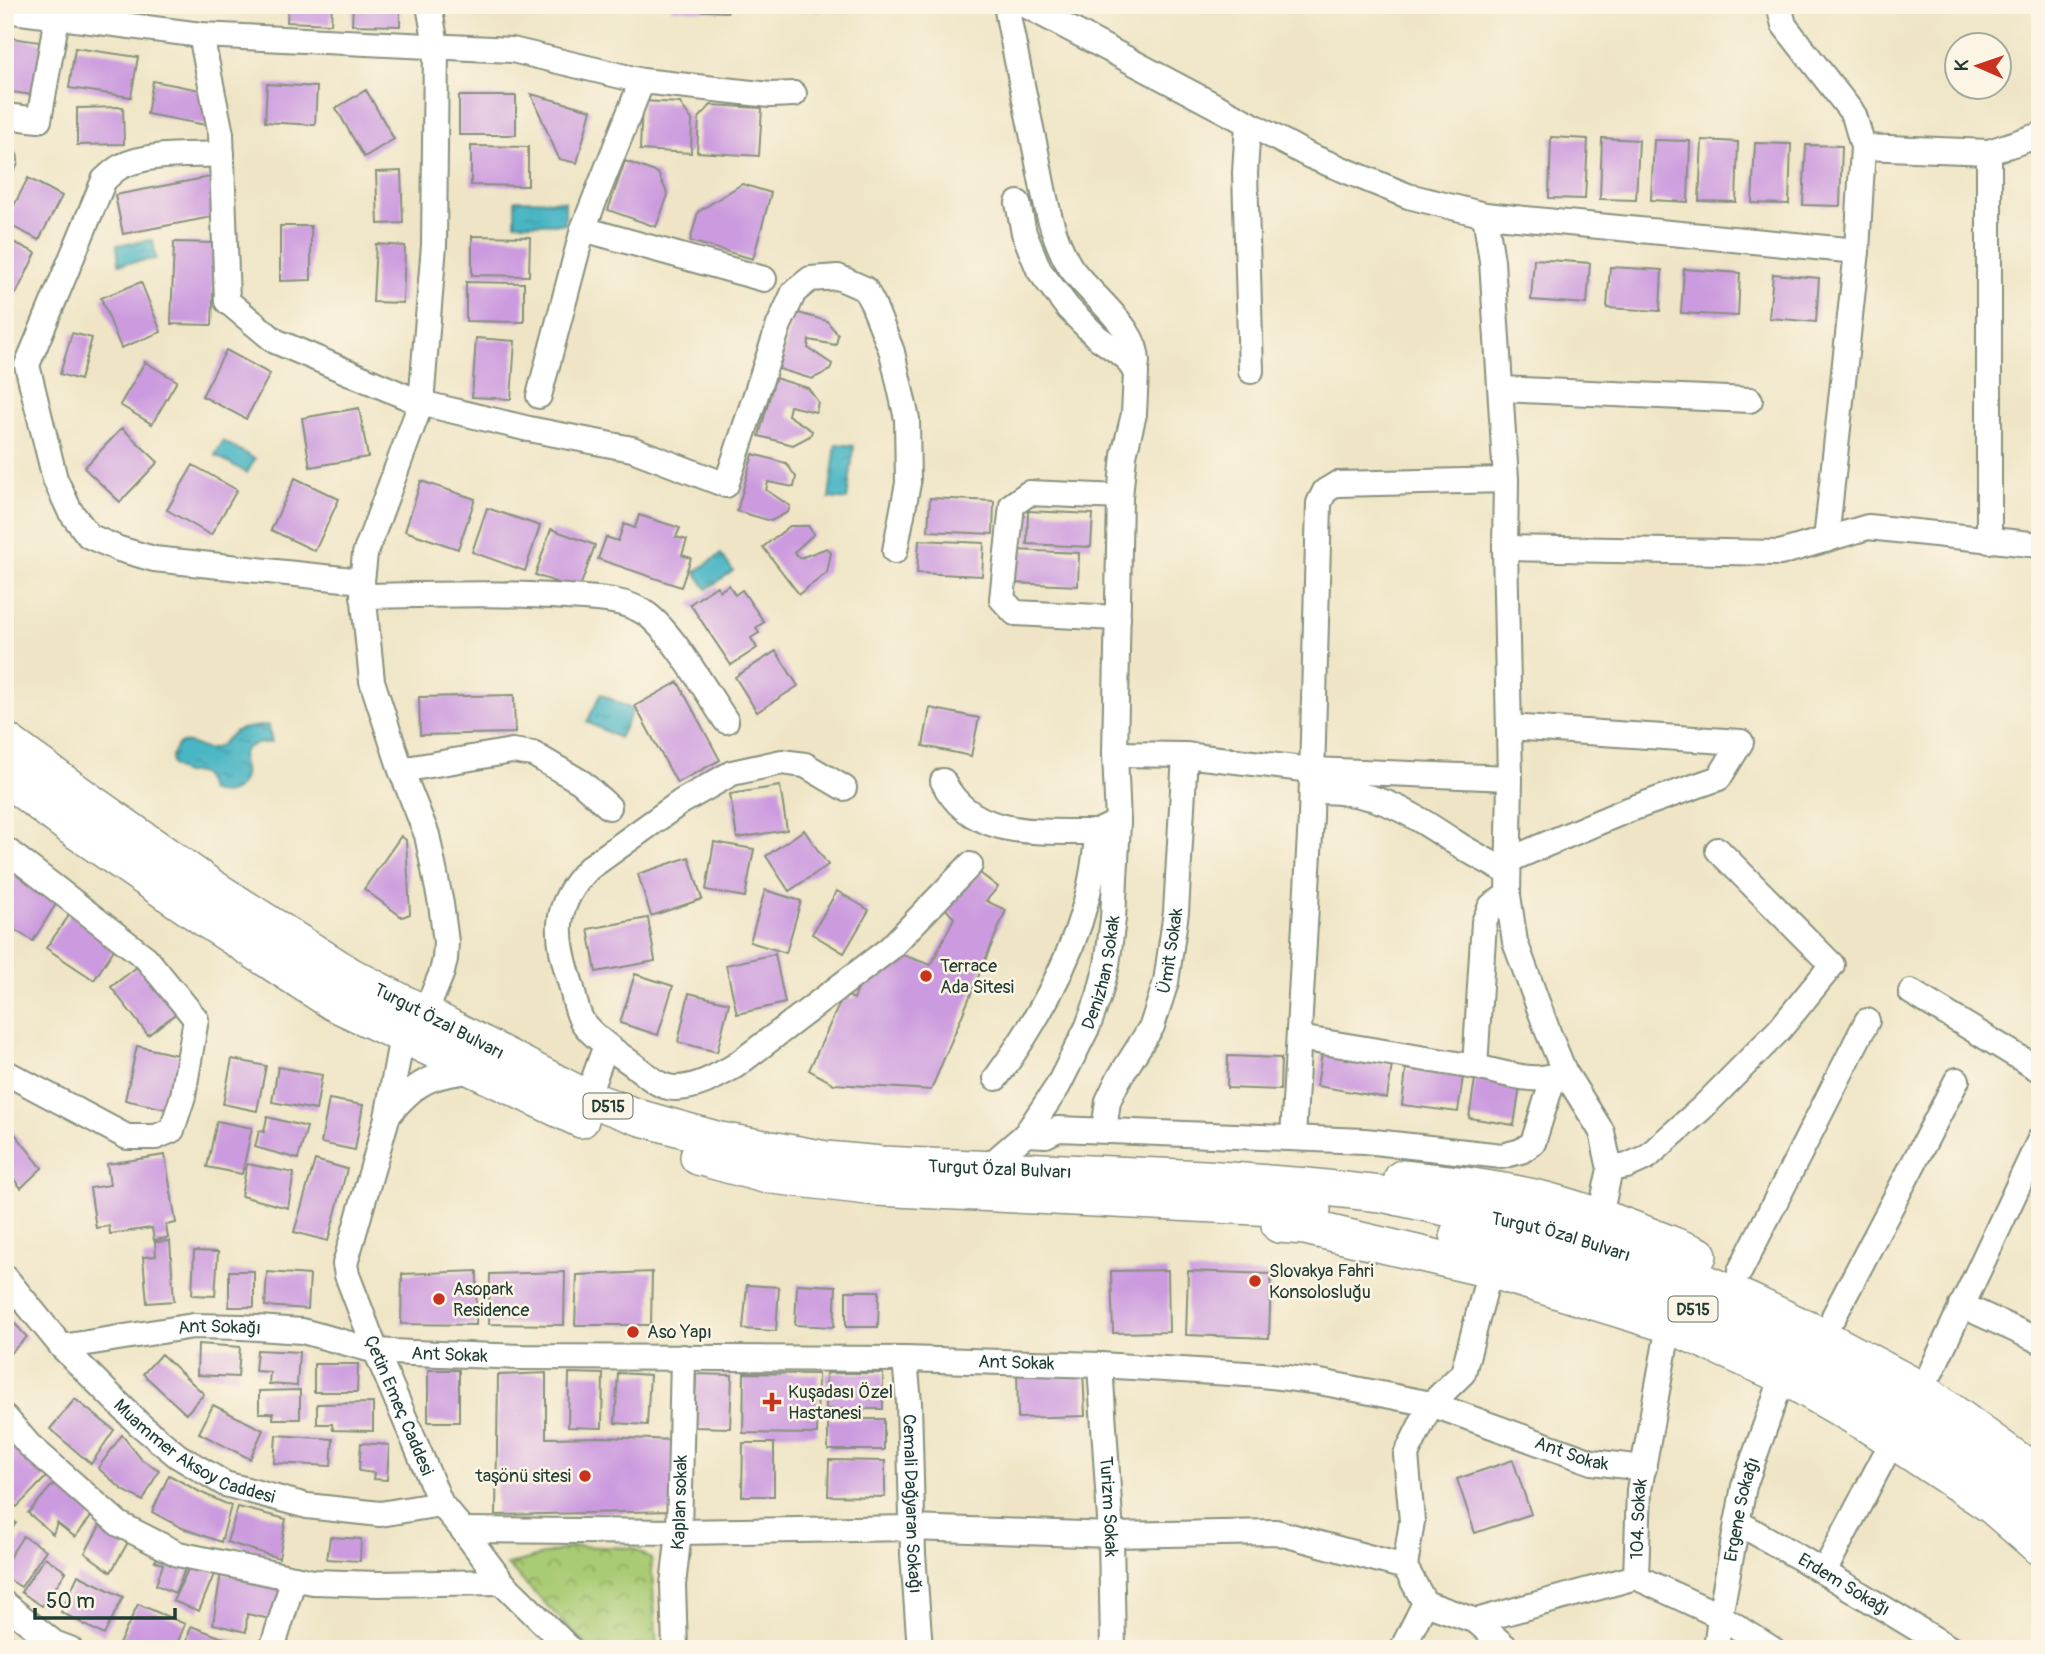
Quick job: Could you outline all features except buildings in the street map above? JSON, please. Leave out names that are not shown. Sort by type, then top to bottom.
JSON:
[{"type":"highway","name":"Turgut Özal Bulvarı","points":[[5,740],[212,887],[350,975],[477,1072],[571,1116],[639,1141],[764,1175],[889,1189],[1307,1209],[1368,1216],[1488,1241],[1592,1273],[1720,1319],[1860,1385],[1925,1423],[2004,1478],[2040,1507]]},
{"type":"highway","name":"Turgut Özal Bulvarı","points":[[5,778],[72,828],[334,1003],[414,1025],[640,1118],[720,1140],[826,1159],[881,1164],[1205,1178],[1307,1186],[1381,1194],[1552,1231],[1683,1273],[1808,1329],[1922,1390],[2040,1476]]},
{"type":"highway","points":[[881,1164],[996,1160],[1308,1168],[1461,1184],[1545,1200],[1600,1216],[1740,1271],[1834,1316],[1931,1372],[2040,1447]]},
{"type":"highway","points":[[764,1175],[882,1199],[923,1204],[1305,1227],[1490,1270],[1668,1325],[1783,1376],[1872,1427],[1993,1507],[2040,1548]]},
{"type":"street","name":"Çetin Emeç Caddesi","points":[[429,5],[436,45],[434,245],[421,403],[365,554],[362,588],[372,681],[401,770],[428,835],[446,943],[442,972],[414,1025],[345,1264],[376,1351],[440,1504],[502,1582],[570,1649]]},
{"type":"street","name":"Denizhan Sokak","points":[[996,1160],[1026,1134],[1071,1063],[1100,996],[1107,965],[1113,919],[1108,827],[1115,754],[1120,497],[1124,455],[1134,414],[1139,360],[1121,324],[1110,309],[1076,275],[1054,233],[1006,5]]},
{"type":"street","points":[[1026,5],[1310,156],[1408,196],[1485,215],[1857,251]]},
{"type":"street","points":[[1779,5],[1784,24],[1854,115],[1863,147],[1857,251],[1826,540]]},
{"type":"street","points":[[5,10],[201,35],[512,50],[642,81],[794,94]]},
{"type":"street","points":[[5,116],[39,120],[57,17]]},
{"type":"street","points":[[201,35],[221,134],[227,301],[275,341],[421,403],[528,429],[632,449],[726,485],[779,325],[794,292],[810,279],[838,277],[865,289],[873,304],[892,352],[907,419],[908,483],[895,551]]},
{"type":"street","points":[[539,396],[583,229],[642,81]]},
{"type":"street","points":[[1248,123],[1245,173],[1251,371]]},
{"type":"street","points":[[1863,147],[1989,152],[2040,135]]},
{"type":"street","points":[[1989,152],[1989,541]]},
{"type":"street","points":[[222,154],[175,155],[144,160],[120,166],[104,180],[27,365],[55,479],[70,511],[89,536],[154,559],[362,588],[610,600],[647,614],[663,629],[726,721]]},
{"type":"street","points":[[1018,203],[1024,233],[1040,270],[1068,308],[1097,337],[1127,358],[1136,373]]},
{"type":"street","points":[[1485,215],[1492,261],[1506,480],[1509,876],[1515,942],[1559,1075],[1602,1132],[1610,1169],[1600,1216]]},
{"type":"street","points":[[583,229],[764,279]]},
{"type":"street","points":[[1501,389],[1750,400]]},
{"type":"street","points":[[1293,1138],[1312,781],[1319,503],[1325,491],[1337,484],[1506,480]]},
{"type":"street","points":[[1118,618],[1015,612],[1002,599],[1012,505],[1029,494],[1120,497]]},
{"type":"street","points":[[1505,548],[1780,553],[1868,527],[2040,545]]},
{"type":"street","points":[[1475,1067],[1484,922],[1509,876],[1625,811],[1719,778],[1741,742],[1509,727]]},
{"type":"street","points":[[401,770],[524,751],[581,782],[609,807]]},
{"type":"street","points":[[1115,754],[1185,755],[1312,781],[1510,778]]},
{"type":"street","name":"Ümit Sokak","points":[[1104,1130],[1108,1101],[1152,1026],[1166,982],[1176,912],[1185,755]]},
{"type":"street","points":[[844,788],[805,765],[782,762],[732,773],[681,802],[601,858],[579,878],[562,906],[558,926],[563,958],[582,1021],[606,1045],[660,1085],[673,1088],[690,1087],[736,1066],[889,949],[970,865]]},
{"type":"street","points":[[943,781],[951,798],[975,817],[998,827],[1026,831],[1108,827],[1091,886],[1065,958],[1037,1019],[996,1078]]},
{"type":"street","points":[[1312,781],[1332,791],[1353,793],[1401,808],[1509,876]]},
{"type":"street","points":[[5,849],[146,958],[196,1019],[183,1096],[172,1130],[156,1137],[127,1137],[5,1072]]},
{"type":"street","points":[[1610,1169],[1627,1166],[1647,1157],[1702,1108],[1780,1029],[1832,965],[1718,850]]},
{"type":"street","points":[[1911,992],[2040,1070]]},
{"type":"street","points":[[1740,1271],[1867,1020]]},
{"type":"street","points":[[1305,1039],[1529,1077],[1559,1075]]},
{"type":"street","points":[[587,1098],[606,1045]]},
{"type":"street","name":"Çetin Emeç Caddesi","points":[[387,1118],[403,1097],[423,1081],[450,1072],[477,1072]]},
{"type":"street","points":[[1057,1161],[1038,1157],[1030,1149],[1026,1134],[1046,1135],[1058,1129],[1365,1141],[1502,1156],[1521,1151],[1533,1143],[1559,1075]]},
{"type":"street","points":[[1834,1316],[1957,1080]]},
{"type":"street","points":[[1931,1372],[2040,1139]]},
{"type":"street","points":[[1490,1270],[1463,1373],[1431,1404],[1406,1455],[1412,1521],[1405,1567],[1425,1603],[1476,1621],[1508,1649]]},
{"type":"street","name":"Muammer Aksoy Caddesi","points":[[5,1277],[62,1347],[139,1424],[178,1456],[225,1484],[307,1506],[380,1514],[440,1504]]},
{"type":"street","points":[[1961,1305],[2040,1341]]},
{"type":"street","name":"104. Sokak","points":[[1476,1621],[1636,1577],[1639,1490],[1668,1325]]},
{"type":"street","name":"Ant Sokağı","points":[[62,1347],[193,1326],[302,1331],[376,1351]]},
{"type":"street","name":"Ant Sokak","points":[[376,1351],[522,1357],[905,1359],[1100,1365],[1262,1375],[1320,1382],[1431,1404],[1592,1462],[1644,1468]]},
{"type":"street","name":"Kaplan sokak","points":[[676,1649],[673,1586],[679,1532],[683,1357]]},
{"type":"street","name":"Cemali Dağyaran Sokağı","points":[[905,1359],[920,1649]]},
{"type":"street","name":"Turizm Sokak","points":[[1100,1365],[1111,1535],[1113,1649]]},
{"type":"street","name":"Ergene Sokağı","points":[[1716,1649],[1744,1486],[1783,1376]]},
{"type":"street","points":[[5,1417],[29,1445],[119,1524],[178,1554],[313,1582],[502,1582]]},
{"type":"street","points":[[1824,1572],[1883,1459]]},
{"type":"street","name":"Erdem Sokağı","points":[[1737,1522],[1951,1649]]},
{"type":"street","points":[[463,1530],[679,1532],[912,1528],[1111,1535],[1276,1532],[1405,1567]]},
{"type":"street","points":[[1636,1577],[1720,1616],[1772,1649]]},
{"type":"street","points":[[272,1649],[294,1578]]},
{"type":"street","points":[[1402,1649],[1425,1603]]},
{"type":"street","points":[[5,1604],[54,1643],[70,1649]]},
{"type":"green space","points":[[575,1546],[633,1548],[651,1559],[657,1649],[590,1649],[507,1565]]},
{"type":"water","points":[[515,200],[565,201],[565,224],[515,223]]},
{"type":"water","points":[[153,240],[156,259],[119,264],[117,245]]},
{"type":"water","points":[[223,441],[255,459],[247,473],[215,455]]},
{"type":"water","points":[[836,444],[854,446],[847,500],[829,498]]},
{"type":"water","points":[[721,554],[733,571],[707,589],[695,572]]},
{"type":"water","points":[[601,694],[633,710],[619,738],[587,722]]},
{"type":"water","points":[[268,725],[272,742],[254,745],[245,750],[242,757],[242,782],[235,790],[220,793],[209,790],[201,774],[184,774],[172,765],[173,753],[180,744],[189,743],[211,749],[221,745],[236,731]]},
{"type":"place","name":"Terrace Ada Sitesi","points":[[926,976]]},
{"type":"place","name":"Slovakya Fahri Konsolosluğu","points":[[1255,1281]]},
{"type":"place","name":"Asopark Residence","points":[[439,1299]]},
{"type":"place","name":"Aso Yapı","points":[[633,1332]]},
{"type":"place","name":"Kuşadası Özel Hastanesi","points":[[772,1402]]},
{"type":"place","name":"taşönü sitesi","points":[[585,1476]]}]
